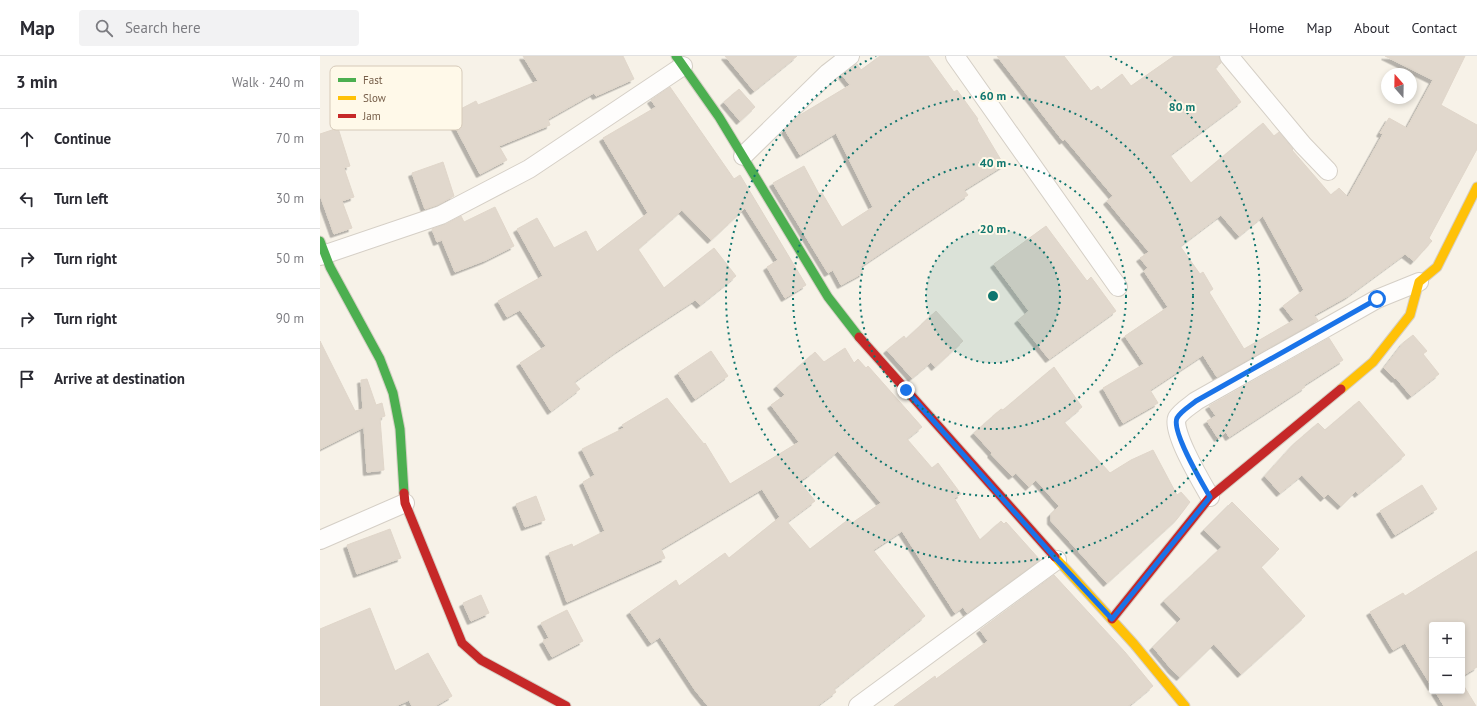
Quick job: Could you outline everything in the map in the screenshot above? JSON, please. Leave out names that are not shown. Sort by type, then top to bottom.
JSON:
[{"type":"street","points":[[743,156],[828,73],[850,56]]},
{"type":"street","points":[[955,56],[1118,287]]},
{"type":"street","points":[[1229,56],[1303,145],[1328,172]]},
{"type":"street","points":[[566,706],[481,660],[462,643],[406,503],[400,429],[393,393],[380,359],[321,250],[441,216],[529,169],[680,61],[706,98],[743,156],[828,297],[854,332],[1057,560],[1112,619],[1185,706]]},
{"type":"street","points":[[1210,497],[1178,436],[1176,425],[1178,417],[1196,401],[1377,299],[1419,282],[1437,267],[1477,187]]},
{"type":"street","points":[[1112,619],[1210,497],[1373,362],[1410,315],[1419,282]]},
{"type":"street","points":[[320,540],[406,503]]},
{"type":"street","points":[[858,706],[1057,560]]},
{"type":"building","points":[[523,56],[623,56],[634,79],[596,96],[594,93],[548,119],[550,125],[499,146],[507,160],[480,174],[457,130],[462,130],[462,108],[476,101],[478,105],[538,81]]},
{"type":"building","points":[[725,56],[797,56],[754,91]]},
{"type":"building","points":[[880,56],[928,56],[954,92],[957,90],[978,119],[977,120],[1004,165],[964,190],[968,195],[860,267],[863,273],[841,285],[833,270],[828,273],[773,183],[804,166],[819,194],[822,193],[842,227],[873,207],[836,133],[800,155],[785,130],[800,115],[850,85],[842,75],[857,64],[861,70]]},
{"type":"building","points":[[997,56],[1064,56],[1091,91],[1098,86],[1101,90],[1122,74],[1131,86],[1174,56],[1219,56],[1221,63],[1215,68],[1241,102],[1170,155],[1191,183],[1263,123],[1274,136],[1279,132],[1293,149],[1292,150],[1331,195],[1339,188],[1348,197],[1383,134],[1380,133],[1389,118],[1407,128],[1433,80],[1417,72],[1417,68],[1409,68],[1385,56],[1465,56],[1441,105],[1477,125],[1477,149],[1429,238],[1432,241],[1414,261],[1405,254],[1348,296],[1314,315],[1318,320],[1217,377],[1203,355],[1150,390],[1158,403],[1123,423],[1103,388],[1144,364],[1125,336],[1168,307],[1144,271],[1148,268],[1140,258],[1149,252],[1107,201],[1113,196],[1065,139],[1063,141]],"holes":[[[1221,215],[1239,236],[1263,216],[1304,290],[1283,306],[1294,320],[1244,349],[1209,292],[1213,289],[1203,272],[1200,274],[1180,246]]]},
{"type":"building","points":[[670,87],[734,179],[740,175],[806,285],[785,298],[767,267],[778,260],[745,208],[711,240],[682,210],[638,249],[664,288],[714,248],[736,276],[700,305],[695,300],[617,351],[574,382],[580,389],[551,411],[520,363],[546,346],[520,310],[507,317],[498,301],[543,276],[517,229],[537,218],[554,248],[586,231],[597,252],[648,213],[603,138],[656,107],[651,100]]},
{"type":"building","points":[[739,89],[755,107],[740,121],[724,102]]},
{"type":"building","points":[[332,130],[339,130],[350,166],[344,168],[354,197],[342,201],[352,228],[334,234],[320,195],[320,134]]},
{"type":"building","points":[[443,162],[454,196],[437,205],[425,209],[412,173]]},
{"type":"building","points":[[495,207],[514,246],[486,260],[455,272],[442,240],[437,242],[432,229],[461,216],[464,222]]},
{"type":"building","points":[[1046,226],[1087,281],[1091,277],[1116,311],[1049,359],[1018,320],[1029,311],[994,264]]},
{"type":"building","points":[[936,311],[963,341],[935,367],[931,362],[912,378],[887,350],[904,336],[906,339]]},
{"type":"building","points":[[1413,335],[1427,351],[1423,354],[1439,374],[1411,396],[1396,378],[1395,379],[1384,368],[1404,342]]},
{"type":"building","points":[[1329,338],[1343,360],[1229,437],[1226,432],[1218,438],[1207,421],[1216,416],[1209,406]]},
{"type":"building","points":[[320,341],[355,411],[363,409],[361,380],[367,379],[376,405],[382,403],[385,416],[380,418],[384,470],[367,472],[364,427],[320,449]]},
{"type":"building","points":[[845,348],[854,363],[858,359],[866,368],[868,366],[922,427],[907,439],[932,468],[938,463],[961,494],[954,498],[980,540],[1001,521],[1004,524],[1006,522],[1040,560],[967,613],[963,607],[955,613],[902,531],[873,550],[925,616],[834,689],[836,692],[817,706],[708,706],[695,690],[660,637],[651,643],[630,612],[676,580],[679,586],[725,553],[729,558],[780,517],[762,489],[661,549],[665,558],[567,602],[549,553],[572,544],[573,547],[605,531],[583,482],[595,475],[582,449],[624,428],[622,425],[667,398],[704,444],[705,443],[730,484],[799,442],[771,405],[785,395],[777,386],[815,352],[824,362]],"holes":[[[838,451],[881,503],[852,523],[849,519],[810,549],[787,522],[815,501],[799,481],[809,475]]]},
{"type":"building","points":[[711,351],[728,376],[695,399],[678,373]]},
{"type":"building","points":[[1054,367],[1082,407],[1064,422],[1110,473],[1131,460],[1153,450],[1177,495],[1181,492],[1190,502],[1177,519],[1107,583],[1051,521],[1051,514],[1059,506],[1036,480],[1029,487],[1016,473],[1012,476],[974,433],[1001,409],[1003,410]]},
{"type":"building","points":[[1359,401],[1405,455],[1358,494],[1356,491],[1341,506],[1328,494],[1324,498],[1302,475],[1280,493],[1265,476],[1295,443],[1318,423],[1325,430]]},
{"type":"building","points":[[1422,485],[1437,509],[1395,535],[1380,511]]},
{"type":"building","points":[[536,496],[545,520],[525,527],[516,504]]},
{"type":"building","points":[[1232,502],[1279,549],[1261,567],[1305,616],[1241,674],[1214,644],[1180,677],[1172,670],[1153,647],[1181,619],[1164,601],[1222,547],[1204,530]]},
{"type":"building","points":[[390,529],[401,558],[357,574],[347,545]]},
{"type":"building","points":[[1477,551],[1477,667],[1465,674],[1465,622],[1429,622],[1429,682],[1405,643],[1393,650],[1370,612],[1403,593],[1405,596]]},
{"type":"building","points":[[1054,575],[1125,652],[1153,686],[1135,701],[1128,706],[894,706],[935,676],[936,679],[988,641],[980,630]]},
{"type":"building","points":[[481,595],[489,613],[471,621],[463,603]]},
{"type":"building","points":[[370,608],[395,671],[428,653],[452,696],[435,706],[412,706],[409,700],[396,706],[320,706],[320,629]]},
{"type":"building","points":[[567,610],[583,641],[552,657],[543,641],[549,638],[541,623]]},
{"type":"building","points":[[1465,688],[1476,706],[1444,706],[1437,694],[1465,694]]},
{"type":"traffic: fast","points":[[676,56],[719,117],[828,297],[859,337]]},
{"type":"traffic: fast","points":[[320,241],[330,267],[380,359],[393,393],[400,429],[404,493]]},
{"type":"traffic: slow","points":[[1341,389],[1373,362],[1410,315],[1419,282],[1437,267],[1477,187]]},
{"type":"traffic: slow","points":[[1055,557],[1134,644],[1185,706]]},
{"type":"traffic: jam","points":[[859,337],[1055,557]]},
{"type":"traffic: jam","points":[[1112,619],[1210,497],[1341,389]]},
{"type":"traffic: jam","points":[[404,493],[405,503],[462,643],[481,660],[566,706]]},
{"type":"route","points":[[906,390],[1057,560],[1112,619],[1210,497],[1178,436],[1176,425],[1178,417],[1196,401],[1377,299]]}]
